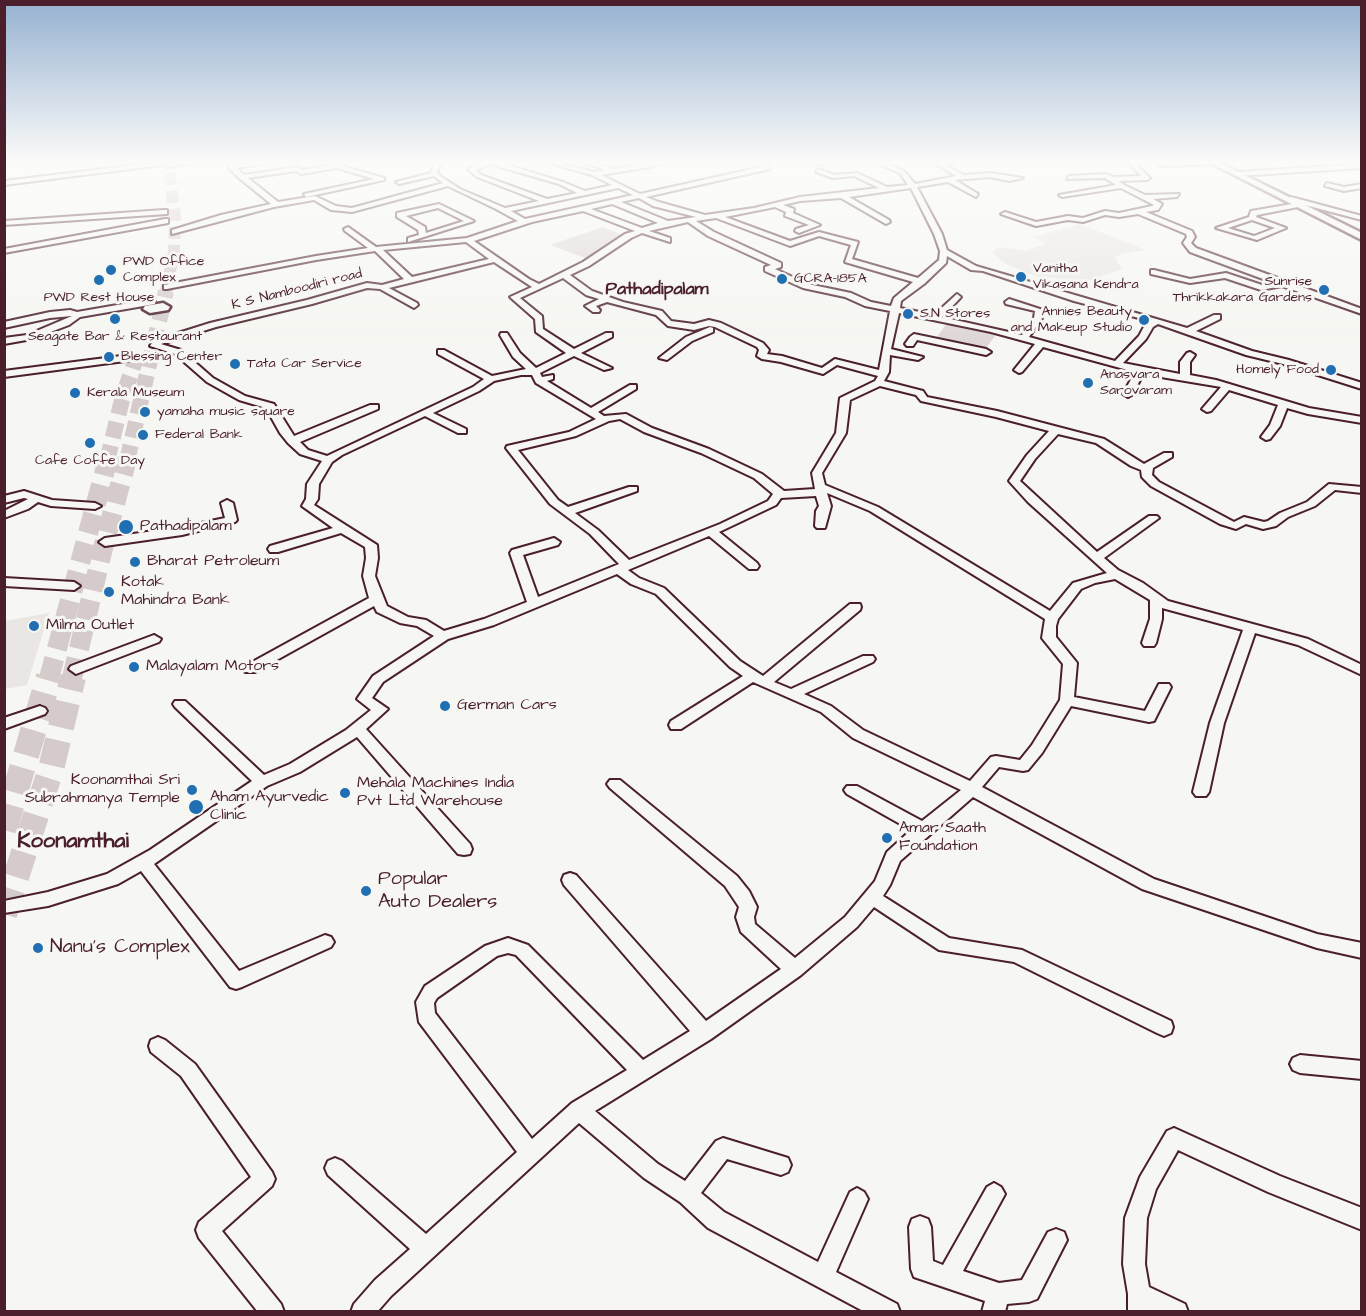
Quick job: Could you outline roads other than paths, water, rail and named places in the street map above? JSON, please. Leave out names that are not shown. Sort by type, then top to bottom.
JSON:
[{"type":"street","points":[[4,223],[20,222]]},
{"type":"street","points":[[4,251],[139,222]]},
{"type":"street","points":[[175,232],[206,222]]},
{"type":"street","points":[[412,222],[422,229],[423,236]]},
{"type":"street","points":[[396,246],[466,222]]},
{"type":"street","points":[[4,325],[50,315],[70,313],[77,315],[159,299],[316,258],[396,246],[468,240],[523,222]]},
{"type":"street","points":[[619,222],[667,240]]},
{"type":"street","points":[[662,222],[666,224]]},
{"type":"street","points":[[607,368],[574,353],[539,330],[539,318],[514,297],[564,275],[641,231],[675,222]]},
{"type":"street","points":[[693,222],[717,237],[778,265],[768,269],[806,286],[848,295],[868,304],[999,333],[1140,371],[1185,376],[1227,386],[1283,405],[1362,420]]},
{"type":"street","points":[[733,222],[790,244],[819,234],[855,244],[848,260],[921,282]]},
{"type":"street","points":[[775,239],[816,225],[809,222]]},
{"type":"street","points":[[881,379],[897,300],[943,261],[944,251],[932,222]]},
{"type":"street","points":[[1164,222],[1189,233],[1191,237],[1187,243],[1193,250],[1362,312]]},
{"type":"street","points":[[1238,222],[1220,228],[1254,238],[1282,228],[1265,222]]},
{"type":"street","points":[[1333,222],[1362,237]]},
{"type":"street","points":[[348,229],[376,249],[408,278]]},
{"type":"street","points":[[468,240],[494,260],[539,287]]},
{"type":"street","points":[[944,251],[974,268],[984,269],[1077,299],[1158,321],[1249,353],[1362,386]]},
{"type":"street","name":"K S Namboodiri road","points":[[292,441],[270,406],[242,398],[210,380],[178,352],[155,344],[213,325],[309,302],[367,285],[382,287],[494,260]]},
{"type":"street","points":[[1154,272],[1190,281],[1226,275],[1261,288],[1283,283]]},
{"type":"street","points":[[564,275],[582,289],[607,299],[659,313],[666,322],[674,325],[694,327],[709,323],[720,327],[760,345],[764,350],[762,356],[765,357],[782,359],[823,371],[835,362],[920,393],[924,399],[997,414],[1100,441],[1135,464],[1146,468]]},
{"type":"street","points":[[382,287],[414,305]]},
{"type":"street","points":[[935,319],[957,297]]},
{"type":"street","points":[[596,310],[589,306],[607,299]]},
{"type":"street","points":[[1009,302],[1040,310],[1038,318],[1023,340]]},
{"type":"street","points":[[4,341],[29,337],[66,324],[77,315]]},
{"type":"street","points":[[1189,331],[1217,317]]},
{"type":"street","points":[[1117,364],[1143,337],[1149,325],[1158,321]]},
{"type":"street","points":[[664,358],[689,339],[720,327]]},
{"type":"street","points":[[910,344],[914,337],[984,355],[999,333]]},
{"type":"street","points":[[504,335],[516,355],[541,376],[590,413],[605,419]]},
{"type":"street","points":[[443,636],[421,623],[405,620],[382,609],[376,599],[369,576],[372,558],[371,545],[308,506],[312,499],[313,484],[328,460],[356,444],[476,389],[491,379],[521,372],[541,376],[574,353],[609,335]]},
{"type":"street","points":[[1019,370],[1040,344]]},
{"type":"street","points":[[886,351],[918,357]]},
{"type":"street","points":[[441,352],[491,379]]},
{"type":"street","points":[[1185,376],[1185,362],[1190,355]]},
{"type":"street","points":[[4,374],[137,357]]},
{"type":"street","points":[[1128,394],[1140,371]]},
{"type":"street","points":[[821,526],[822,511],[825,506],[817,473],[841,432],[845,398],[881,379]]},
{"type":"street","points":[[1207,409],[1227,386]]},
{"type":"street","points":[[590,413],[633,387]]},
{"type":"street","points":[[1266,437],[1275,426],[1283,405]]},
{"type":"street","points":[[328,460],[304,452],[292,441],[374,407]]},
{"type":"street","points":[[424,412],[462,431]]},
{"type":"street","points":[[783,495],[758,476],[705,451],[648,430],[621,416],[605,419],[582,431],[511,448],[530,474],[541,483],[544,491],[566,512],[594,532],[635,581],[660,591],[735,664],[758,679],[794,693],[826,710],[858,734],[941,772],[1148,884],[1317,941],[1362,951]]},
{"type":"street","points":[[1056,430],[1031,457],[1014,481],[1032,501],[1114,573],[1163,604],[1303,642],[1362,671]]},
{"type":"street","points":[[1146,468],[1168,455]]},
{"type":"street","points":[[1146,468],[1147,477],[1155,484],[1224,522],[1236,526],[1244,520],[1263,526],[1272,524],[1284,515],[1311,504],[1333,486],[1362,490]]},
{"type":"street","points":[[566,512],[633,489]]},
{"type":"street","points":[[7,908],[48,899],[103,882],[144,863],[262,782],[295,768],[358,729],[381,709],[364,699],[378,679],[443,636],[489,622],[533,602],[624,568],[751,514],[772,503],[778,495],[821,490],[874,509],[1052,618]]},
{"type":"street","points":[[4,500],[24,494],[51,503],[95,506]]},
{"type":"street","points":[[4,515],[24,507],[36,498]]},
{"type":"street","points":[[105,542],[182,531],[231,520],[227,503]]},
{"type":"street","points":[[1097,557],[1153,518]]},
{"type":"street","points":[[274,549],[342,529]]},
{"type":"street","points":[[710,531],[753,566]]},
{"type":"street","points":[[533,602],[516,553],[554,542]]},
{"type":"street","points":[[362,1311],[383,1288],[579,1110],[704,1033],[795,969],[851,922],[882,885],[893,857],[971,790],[996,761],[1023,766],[1037,749],[1067,699],[1070,663],[1050,638],[1049,626],[1052,618],[1077,586],[1093,580],[1109,578],[1114,573]]},
{"type":"street","points":[[4,582],[74,586]]},
{"type":"street","points":[[250,669],[376,599]]},
{"type":"street","points":[[1149,643],[1156,619],[1156,599]]},
{"type":"street","points":[[676,725],[758,679],[855,607]]},
{"type":"street","points":[[1201,792],[1217,723],[1251,627]]},
{"type":"street","points":[[76,669],[154,639]]},
{"type":"street","points":[[794,693],[868,659]]},
{"type":"street","points":[[1067,699],[1149,717],[1164,687]]},
{"type":"street","points":[[180,704],[262,782]]},
{"type":"street","points":[[4,724],[40,711]]},
{"type":"street","points":[[358,729],[464,849]]},
{"type":"street","points":[[615,784],[731,881],[743,896],[748,907],[745,917],[747,927],[795,969]]},
{"type":"street","points":[[852,790],[923,829]]},
{"type":"street","points":[[144,863],[236,981],[325,942]]},
{"type":"street","points":[[570,880],[704,1033]]},
{"type":"street","points":[[872,897],[945,945],[1016,955],[1164,1027]]},
{"type":"street","points":[[531,1154],[426,1016],[424,1002],[431,992],[491,951],[508,945],[522,950],[642,1072]]},
{"type":"street","points":[[158,1046],[188,1070],[266,1179],[207,1230],[273,1311]]},
{"type":"street","points":[[1300,1064],[1362,1070]]},
{"type":"street","points":[[579,1110],[651,1171],[687,1195],[716,1220],[888,1311]]},
{"type":"street","points":[[1177,1311],[1139,1303],[1134,1264],[1134,1237],[1140,1200],[1174,1138],[1275,1185],[1362,1219]]},
{"type":"street","points":[[687,1195],[723,1148],[781,1165]]},
{"type":"street","points":[[335,1168],[426,1249]]},
{"type":"street","points":[[948,1277],[994,1194]]},
{"type":"street","points":[[823,1276],[857,1199]]},
{"type":"street","points":[[920,1227],[922,1269],[948,1277],[996,1303],[1029,1291],[1056,1240]]},
{"type":"tunnel","points":[[166,292],[174,251],[175,222]]},
{"type":"tunnel","points":[[127,461],[166,291]]},
{"type":"tunnel","points":[[107,461],[122,400],[140,346]]},
{"type":"tunnel","points":[[49,678],[108,459]]},
{"type":"tunnel","points":[[72,678],[127,459]]},
{"type":"tunnel","points":[[4,830],[49,677]]},
{"type":"tunnel","points":[[4,914],[51,769],[73,677]]},
{"type":"place","name":"PWD Office Complex","points":[[111,270]]},
{"type":"place","name":"Vanitha Vikasana Kendra","points":[[1021,277]]},
{"type":"place","name":"GCRA-185A","points":[[782,279]]},
{"type":"place","name":"PWD Rest House","points":[[99,280]]},
{"type":"place","name":"Sunrise Thrikkakara Gardens","points":[[1324,290]]},
{"type":"place","name":"S.N Stores","points":[[908,314]]},
{"type":"place","name":"Seagate Bar & Restaurant","points":[[115,319]]},
{"type":"place","name":"Annies Beauty and Makeup Studio","points":[[1144,320]]},
{"type":"place","name":"Blessing Center","points":[[109,357]]},
{"type":"place","name":"Tata Car Service","points":[[235,364]]},
{"type":"place","name":"Homely Food","points":[[1331,370]]},
{"type":"place","name":"Anasvara Sarovaram","points":[[1088,383]]},
{"type":"place","name":"Kerala Museum","points":[[75,393]]},
{"type":"place","name":"yamaha music square","points":[[145,412]]},
{"type":"place","name":"Federal Bank","points":[[143,435]]},
{"type":"place","name":"Cafe Coffe Day","points":[[90,443]]},
{"type":"place","name":"Pathadipalam","points":[[126,527]]},
{"type":"place","name":"Bharat Petroleum","points":[[135,562]]},
{"type":"place","name":"Kotak Mahindra Bank","points":[[109,592]]},
{"type":"place","name":"Milma Outlet","points":[[34,626]]},
{"type":"place","name":"Malayalam Motors","points":[[134,667]]},
{"type":"place","name":"German Cars","points":[[445,706]]},
{"type":"place","name":"Koonamthai Sri Subrahmanya Temple","points":[[192,790]]},
{"type":"place","name":"Mehala Machines India Pvt Ltd Warehouse","points":[[345,793]]},
{"type":"place","name":"Aham Ayurvedic Clinic","points":[[196,807]]},
{"type":"place","name":"Amar Saath Foundation","points":[[887,838]]},
{"type":"place","name":"Popular Auto Dealers","points":[[366,891]]},
{"type":"place","name":"Nanu's Complex","points":[[38,948]]},
{"type":"district","name":"Pathadipalam","points":[[657,290]]},
{"type":"district","name":"Koonamthai","points":[[73,842]]}]
